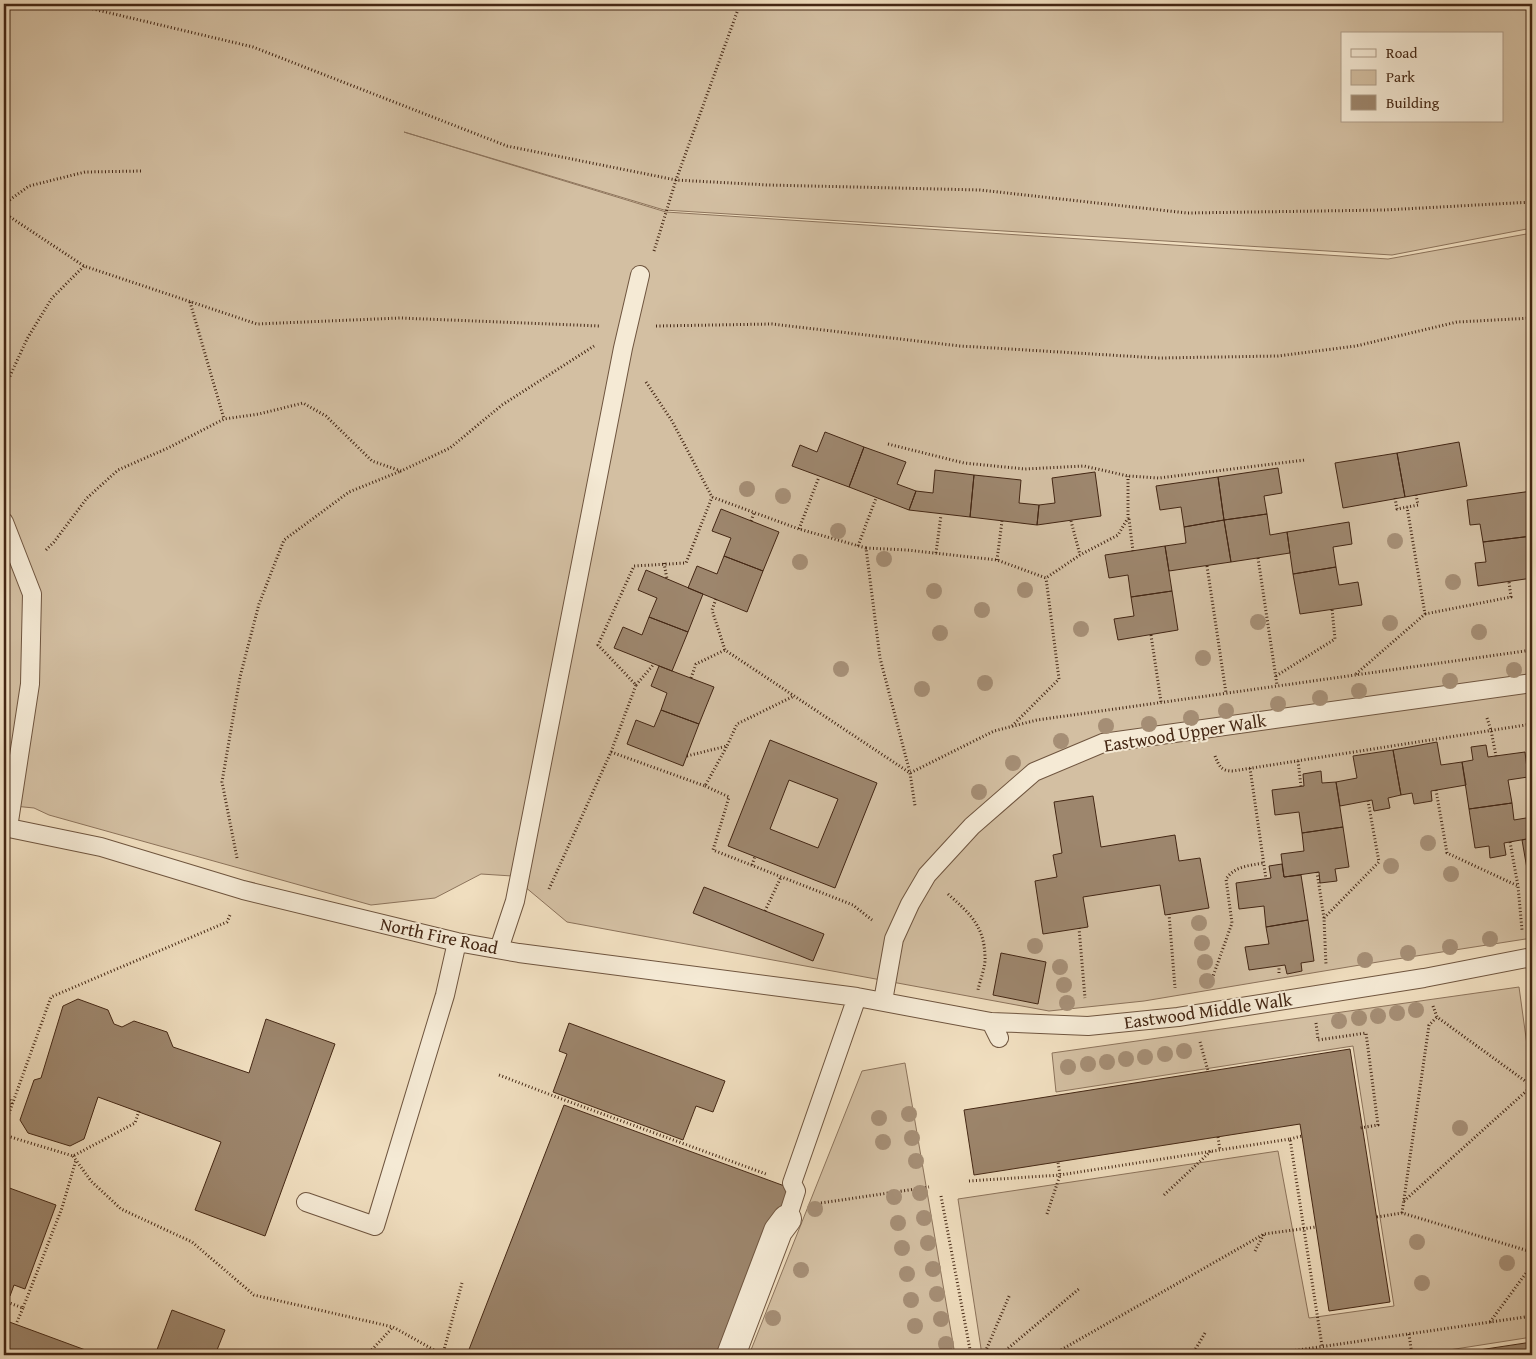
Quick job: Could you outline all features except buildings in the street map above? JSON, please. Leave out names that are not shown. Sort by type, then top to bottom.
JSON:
[{"type":"street","points":[[731,1355],[778,1231],[789,1213]]},
{"type":"lane","points":[[500,949],[515,901],[623,348],[640,275]]},
{"type":"lane","points":[[4,522],[32,594],[30,684],[6,828]]},
{"type":"lane","name":"Eastwood Upper Walk","points":[[883,1002],[894,939],[910,904],[927,875],[972,826],[1034,772],[1103,744],[1532,683]]},
{"type":"lane","name":"North Fire Road","points":[[6,828],[101,847],[243,890],[457,942],[528,954],[883,1002]]},
{"type":"lane","points":[[306,1202],[375,1226],[445,995],[457,942]]},
{"type":"lane","name":"Eastwood Middle Walk","points":[[883,1002],[990,1022],[1088,1026],[1200,1014],[1424,978],[1528,957]]},
{"type":"lane","points":[[789,1213],[796,1191],[792,1183],[857,997]]},
{"type":"lane","points":[[990,1022],[999,1038]]},
{"type":"path","points":[[72,4],[253,47],[507,146],[676,180],[768,185],[980,190],[1186,213],[1386,210],[1532,202]]},
{"type":"path","points":[[640,275],[655,250],[676,180],[740,4]]},
{"type":"path","points":[[4,204],[30,186],[85,172],[142,171]]},
{"type":"path","points":[[4,213],[84,266],[257,324],[400,318],[628,327],[772,324],[960,346],[1159,358],[1278,356],[1356,346],[1457,322],[1532,318]]},
{"type":"path","points":[[4,389],[27,339],[52,298],[84,266]]},
{"type":"path","points":[[190,301],[224,418]]},
{"type":"path","points":[[4,1124],[51,997],[227,922],[243,890],[222,782],[240,677],[259,604],[284,540],[349,492],[401,471],[450,448],[502,405],[585,351],[628,327]]},
{"type":"path","points":[[623,348],[672,421],[712,497],[799,529],[866,548],[907,550],[997,560],[1046,578]]},
{"type":"path","points":[[23,572],[54,542],[87,498],[118,470],[168,448],[224,418],[259,414],[303,403],[326,416],[372,461],[401,471]]},
{"type":"path","points":[[888,444],[964,463],[1025,469],[1084,466],[1128,476],[1159,478],[1305,460]]},
{"type":"path","points":[[799,529],[819,476]]},
{"type":"path","points":[[1128,476],[1128,518],[1133,551]]},
{"type":"path","points":[[1395,498],[1397,509],[1418,505],[1416,495]]},
{"type":"path","points":[[636,685],[598,645],[634,566],[686,563],[712,497]]},
{"type":"path","points":[[858,546],[876,498]]},
{"type":"path","points":[[1407,507],[1425,614]]},
{"type":"path","points":[[751,522],[754,513]]},
{"type":"path","points":[[936,553],[941,514]]},
{"type":"path","points":[[1046,578],[1080,555],[1118,535],[1128,518]]},
{"type":"path","points":[[997,560],[1002,521]]},
{"type":"path","points":[[1071,521],[1080,555]]},
{"type":"path","points":[[866,548],[880,658],[910,774],[915,806]]},
{"type":"path","points":[[1258,558],[1277,685]]},
{"type":"path","points":[[664,563],[667,579]]},
{"type":"path","points":[[1207,566],[1226,693]]},
{"type":"path","points":[[1011,727],[1059,679],[1046,578]]},
{"type":"path","points":[[1356,674],[1425,614],[1511,597],[1509,582]]},
{"type":"path","points":[[716,599],[712,610],[725,650],[910,774]]},
{"type":"path","points":[[1276,676],[1335,639],[1332,609]]},
{"type":"path","points":[[1151,635],[1161,702]]},
{"type":"path","points":[[692,678],[696,664],[725,650]]},
{"type":"path","points":[[547,892],[611,752],[636,685],[654,664]]},
{"type":"path","points":[[705,786],[728,746],[737,724],[794,695]]},
{"type":"path","points":[[1204,729],[1219,766],[1225,771],[1532,724]]},
{"type":"path","points":[[687,756],[728,746]]},
{"type":"path","points":[[611,752],[705,786],[729,797],[713,850],[853,905]]},
{"type":"path","points":[[1298,761],[1301,786]]},
{"type":"path","points":[[1250,768],[1266,879]]},
{"type":"path","points":[[1436,790],[1447,853],[1518,886]]},
{"type":"path","points":[[1324,918],[1379,862],[1368,801]]},
{"type":"path","points":[[1510,842],[1528,957]]},
{"type":"path","points":[[752,866],[755,856]]},
{"type":"path","points":[[1200,1014],[1232,923],[1226,879],[1232,871],[1239,867],[1263,863]]},
{"type":"path","points":[[1317,872],[1324,918],[1318,1040],[1366,1033],[1378,1125],[1360,1128]]},
{"type":"path","points":[[927,875],[964,908],[980,927],[986,957],[972,1018]]},
{"type":"path","points":[[765,911],[781,877]]},
{"type":"path","points":[[1169,914],[1178,1017]]},
{"type":"path","points":[[1079,928],[1088,1026]]},
{"type":"path","points":[[1404,1202],[1532,1086],[1437,1018],[1424,978]]},
{"type":"path","points":[[1402,1213],[1429,1025],[1437,1018]]},
{"type":"path","points":[[500,1075],[792,1183]]},
{"type":"path","points":[[4,1087],[12,1104]]},
{"type":"path","points":[[73,1156],[135,1123],[139,1111]]},
{"type":"path","points":[[4,1135],[73,1156],[90,1180],[121,1209],[192,1242],[254,1295],[393,1327],[444,1355],[462,1282]]},
{"type":"path","points":[[969,1181],[1060,1175],[1302,1136]]},
{"type":"path","points":[[1218,1137],[1220,1150]]},
{"type":"path","points":[[1290,1139],[1322,1346]]},
{"type":"path","points":[[1164,1195],[1212,1151]]},
{"type":"path","points":[[17,1322],[62,1208],[76,1160]]},
{"type":"path","points":[[1048,1214],[1060,1175],[1058,1162]]},
{"type":"path","points":[[789,1213],[930,1187]]},
{"type":"path","points":[[941,1196],[971,1355]]},
{"type":"path","points":[[1377,1217],[1402,1213],[1532,1252]]},
{"type":"path","points":[[1052,1355],[1264,1234],[1316,1226]]},
{"type":"path","points":[[1254,1251],[1264,1234]]},
{"type":"path","points":[[1490,1322],[1532,1265]]},
{"type":"path","points":[[1000,1355],[1080,1288]]},
{"type":"path","points":[[984,1355],[1010,1294]]},
{"type":"path","points":[[4,1301],[23,1308]]},
{"type":"path","points":[[1264,1355],[1532,1316]]},
{"type":"path","points":[[367,1355],[393,1327]]},
{"type":"path","points":[[1192,1355],[1205,1333]]},
{"type":"path","points":[[1409,1334],[1412,1355]]},
{"type":"path","points":[[461,1355],[468,1352]]},
{"type":"green space","points":[[4,4],[1532,4],[1532,228],[1392,255],[664,210],[404,132],[666,212],[1388,259],[1532,233],[1532,938],[1144,1001],[1049,1011],[567,922],[512,876],[481,874],[435,898],[371,905],[49,815],[34,808],[4,805]]},
{"type":"green space","points":[[1519,987],[1532,1081],[1532,1337],[1417,1355],[982,1355],[958,1199],[1278,1151],[1309,1318],[1394,1306],[1353,1046],[1056,1092],[1052,1053]]},
{"type":"green space","points":[[905,1063],[955,1355],[749,1355],[862,1071]]}]
